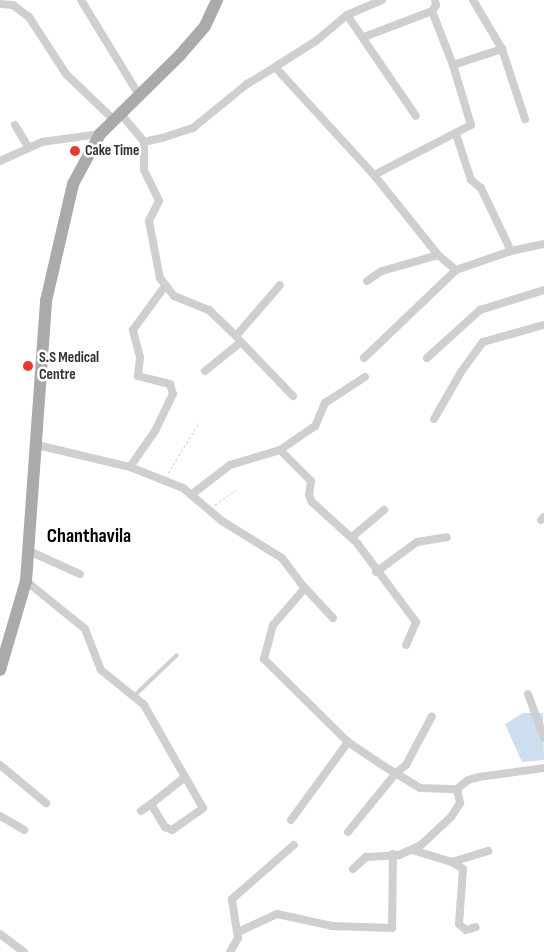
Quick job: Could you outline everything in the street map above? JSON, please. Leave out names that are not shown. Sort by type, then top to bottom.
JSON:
[{"type":"main road","points":[[0,670],[4,644],[26,580],[46,301],[63,218],[73,184],[100,134],[205,26],[218,0]]},
{"type":"street","points":[[81,0],[138,96]]},
{"type":"street","points":[[144,142],[193,128],[247,84],[316,41],[347,14],[382,0]]},
{"type":"street","points":[[364,38],[432,11],[436,5],[435,0]]},
{"type":"street","points":[[473,0],[502,49],[525,119]]},
{"type":"street","points":[[0,4],[13,6],[29,17],[66,74],[117,116],[144,142],[144,170],[159,201],[149,221],[164,286],[183,301],[209,310],[293,396]]},
{"type":"street","points":[[374,175],[471,125],[453,65],[432,11]]},
{"type":"street","points":[[347,14],[416,116]]},
{"type":"street","points":[[453,65],[502,49]]},
{"type":"street","points":[[275,67],[374,175],[438,256],[456,270]]},
{"type":"street","points":[[15,125],[29,148]]},
{"type":"street","points":[[0,161],[29,148],[66,137],[100,134]]},
{"type":"street","points":[[456,134],[470,180],[481,188],[511,251]]},
{"type":"street","points":[[364,358],[456,270],[511,251],[544,244]]},
{"type":"street","points":[[368,281],[382,271],[438,256]]},
{"type":"street","points":[[205,371],[238,339],[280,285]]},
{"type":"street","points":[[130,467],[155,431],[173,394],[170,384],[138,376],[140,357],[133,330],[164,286]]},
{"type":"street","points":[[427,358],[480,310],[544,290]]},
{"type":"street","points":[[434,419],[460,372],[483,342],[544,325]]},
{"type":"street","points":[[191,495],[230,465],[280,450],[315,426],[325,403],[365,378]]},
{"type":"street","points":[[37,445],[130,467],[183,488],[208,509],[282,558],[305,588],[333,618]]},
{"type":"street","points":[[280,450],[311,481],[309,495],[312,502],[352,537],[376,572],[416,622],[406,645]]},
{"type":"street","points":[[352,537],[384,510]]},
{"type":"street","points":[[376,572],[417,542],[447,536]]},
{"type":"street","points":[[29,551],[80,574]]},
{"type":"street","points":[[26,580],[85,629],[101,670],[132,698],[144,705],[202,808],[172,830],[165,827],[152,804]]},
{"type":"street","points":[[305,588],[273,625],[264,660],[348,742],[420,788],[457,789],[468,780],[478,776],[544,768]]},
{"type":"street","points":[[528,694],[544,738]]},
{"type":"street","points":[[348,832],[396,773],[406,766],[432,716]]},
{"type":"street","points":[[291,820],[348,742]]},
{"type":"street","points":[[0,765],[46,803]]},
{"type":"street","points":[[141,811],[185,777]]},
{"type":"street","points":[[353,869],[366,858],[412,850],[451,817],[460,803],[457,789]]},
{"type":"street","points":[[0,816],[24,830]]},
{"type":"street","points":[[230,952],[238,938],[232,899],[294,845]]},
{"type":"street","points":[[412,850],[452,862],[465,874],[459,924],[466,930],[476,927]]},
{"type":"street","points":[[452,862],[488,851]]},
{"type":"street","points":[[238,932],[277,914],[332,926],[392,928],[394,854]]},
{"type":"street","points":[[0,934],[21,951]]},
{"type":"lane","points":[[132,698],[177,655]]},
{"type":"path","points":[[162,481],[200,421]]},
{"type":"path","points":[[208,509],[236,490]]},
{"type":"water","points":[[523,713],[543,713],[544,760],[522,762],[505,724]]},
{"type":"place","name":"Cake Time","points":[[75,151]]},
{"type":"place","name":"S.S Medical Centre","points":[[28,366]]},
{"type":"district","name":"Chanthavila","points":[[89,536]]}]
